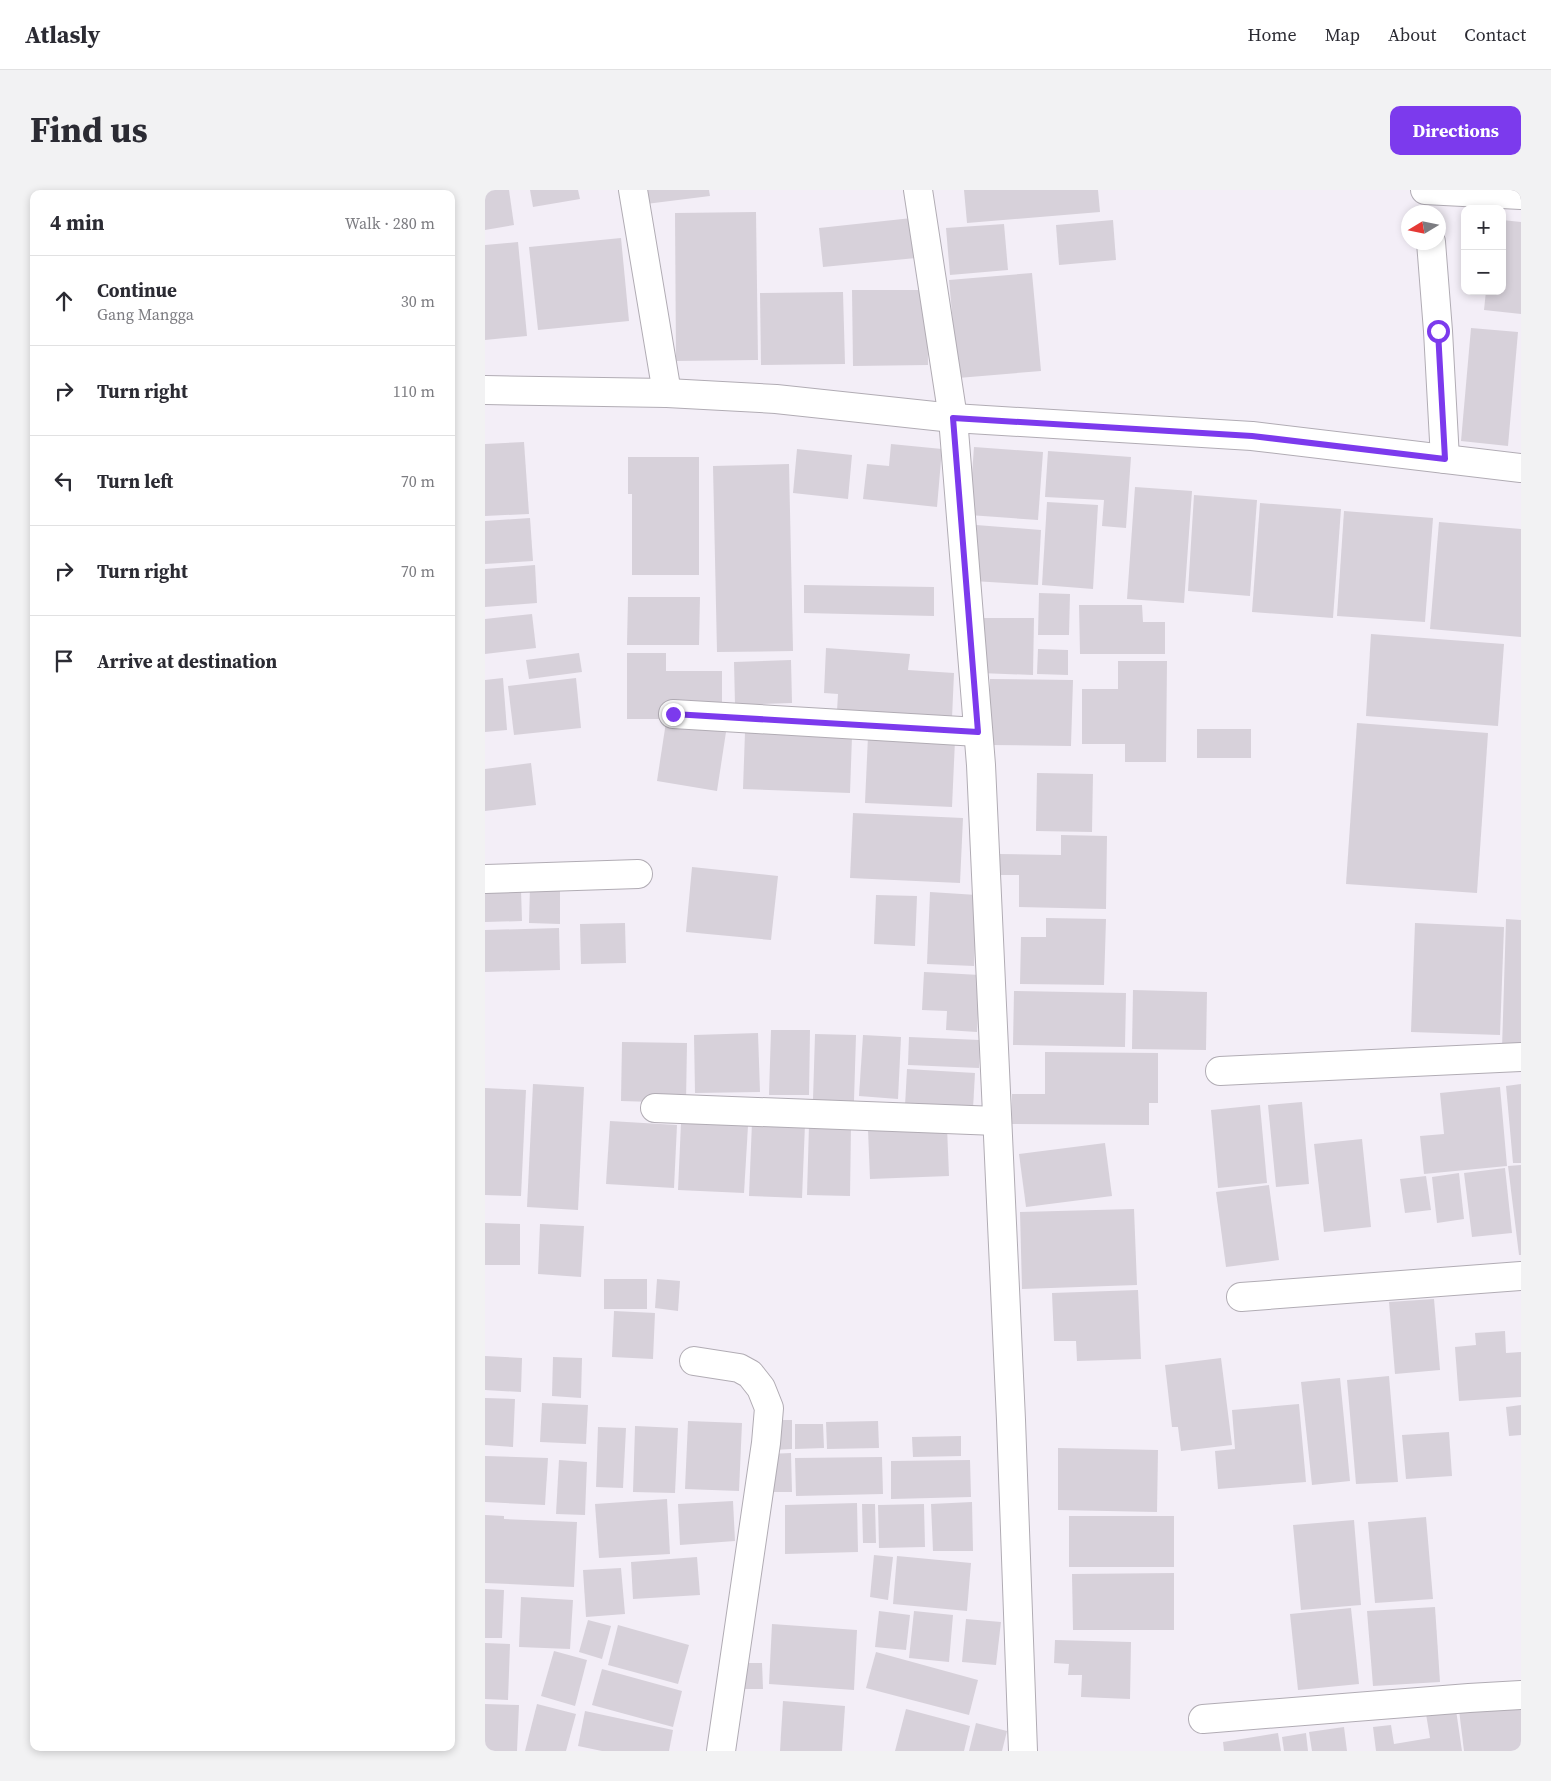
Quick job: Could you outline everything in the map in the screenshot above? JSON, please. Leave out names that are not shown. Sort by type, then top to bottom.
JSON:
[{"type":"street","points":[[633,190],[667,393]]},
{"type":"street","points":[[918,190],[953,418],[978,732],[1011,1420],[1023,1751]]},
{"type":"street","points":[[1427,205],[1425,190],[1521,195]]},
{"type":"street","points":[[1432,250],[1445,459]]},
{"type":"street","points":[[485,390],[667,393],[776,399],[953,418],[1252,436],[1521,468]]},
{"type":"street","points":[[673,714],[978,732]]},
{"type":"street","points":[[485,879],[638,874]]},
{"type":"street","points":[[1220,1071],[1521,1057]]},
{"type":"street","points":[[655,1108],[997,1121]]},
{"type":"street","points":[[1241,1297],[1521,1276]]},
{"type":"street","points":[[694,1361],[739,1368],[750,1374],[761,1388],[769,1408],[766,1443],[721,1751]]},
{"type":"street","points":[[1203,1719],[1521,1695]]},
{"type":"building","points":[[485,190],[509,190],[514,225],[485,230]]},
{"type":"building","points":[[530,190],[578,190],[580,199],[533,207]]},
{"type":"building","points":[[644,190],[709,190],[710,196],[646,204]]},
{"type":"building","points":[[964,190],[1098,190],[1100,212],[967,223]]},
{"type":"building","points":[[756,212],[758,360],[676,361],[675,213]]},
{"type":"building","points":[[912,218],[916,258],[823,267],[819,228]]},
{"type":"building","points":[[1113,220],[1116,260],[1059,265],[1056,225]]},
{"type":"building","points":[[1506,220],[1521,222],[1521,314],[1484,310],[1486,295],[1506,295]]},
{"type":"building","points":[[1004,224],[1008,270],[950,275],[946,228]]},
{"type":"building","points":[[621,238],[629,321],[538,330],[529,247]]},
{"type":"building","points":[[518,242],[527,336],[485,340],[485,245]]},
{"type":"building","points":[[1032,273],[1041,371],[958,378],[949,280]]},
{"type":"building","points":[[852,290],[927,290],[928,365],[853,366]]},
{"type":"building","points":[[843,292],[845,364],[761,365],[760,293]]},
{"type":"building","points":[[1471,328],[1518,332],[1508,446],[1461,441]]},
{"type":"building","points":[[524,442],[529,514],[485,516],[485,444]]},
{"type":"building","points":[[891,444],[942,449],[937,507],[863,499],[867,464],[889,466]]},
{"type":"building","points":[[974,447],[1043,452],[1038,520],[969,515]]},
{"type":"building","points":[[797,449],[852,455],[848,499],[793,493]]},
{"type":"building","points":[[1048,451],[1131,457],[1126,528],[1102,526],[1104,500],[1045,497]]},
{"type":"building","points":[[628,457],[699,457],[699,575],[632,575],[632,494],[628,494]]},
{"type":"building","points":[[789,464],[793,651],[717,652],[713,466]]},
{"type":"building","points":[[1135,487],[1192,491],[1184,603],[1127,599]]},
{"type":"building","points":[[1194,495],[1257,500],[1250,596],[1188,591]]},
{"type":"building","points":[[1047,502],[1098,505],[1093,589],[1042,585]]},
{"type":"building","points":[[1260,503],[1341,509],[1333,618],[1252,612]]},
{"type":"building","points":[[1344,511],[1433,518],[1425,622],[1337,616]]},
{"type":"building","points":[[530,518],[533,561],[485,564],[485,521]]},
{"type":"building","points":[[1439,522],[1521,529],[1521,637],[1430,629]]},
{"type":"building","points":[[976,525],[1041,530],[1038,585],[973,581]]},
{"type":"building","points":[[535,565],[537,603],[485,607],[485,569]]},
{"type":"building","points":[[804,585],[934,587],[934,616],[804,613]]},
{"type":"building","points":[[1039,593],[1070,594],[1069,635],[1038,635]]},
{"type":"building","points":[[628,597],[700,597],[699,645],[627,645]]},
{"type":"building","points":[[1079,605],[1142,605],[1143,622],[1165,622],[1165,654],[1080,654]]},
{"type":"building","points":[[532,614],[536,648],[485,654],[485,619]]},
{"type":"building","points":[[981,618],[1034,618],[1033,675],[980,673]]},
{"type":"building","points":[[1371,634],[1504,644],[1498,726],[1366,716]]},
{"type":"building","points":[[826,648],[910,654],[908,670],[954,673],[952,718],[837,711],[838,694],[824,693]]},
{"type":"building","points":[[1038,649],[1068,650],[1068,675],[1037,674]]},
{"type":"building","points":[[579,653],[582,672],[529,679],[526,660]]},
{"type":"building","points":[[627,653],[666,653],[666,671],[722,671],[722,703],[666,719],[627,719]]},
{"type":"building","points":[[791,660],[792,703],[735,705],[734,662]]},
{"type":"building","points":[[1118,661],[1167,661],[1166,762],[1125,762],[1125,744],[1082,744],[1082,689],[1118,689]]},
{"type":"building","points":[[503,678],[507,730],[485,732],[485,680]]},
{"type":"building","points":[[576,678],[581,728],[514,735],[508,686]]},
{"type":"building","points":[[990,679],[1073,680],[1071,746],[989,745]]},
{"type":"building","points":[[666,722],[726,732],[717,791],[657,781]]},
{"type":"building","points":[[1357,723],[1488,733],[1477,893],[1346,884]]},
{"type":"building","points":[[1197,729],[1251,729],[1251,758],[1197,758]]},
{"type":"building","points":[[745,732],[852,736],[850,793],[743,789]]},
{"type":"building","points":[[868,736],[955,740],[952,807],[865,803]]},
{"type":"building","points":[[531,763],[536,805],[485,811],[485,769]]},
{"type":"building","points":[[1037,773],[1093,774],[1092,832],[1036,831]]},
{"type":"building","points":[[853,813],[963,818],[960,883],[850,878]]},
{"type":"building","points":[[1061,835],[1107,836],[1106,909],[1019,907],[1019,875],[997,875],[998,854],[1061,855]]},
{"type":"building","points":[[692,867],[778,876],[771,940],[686,932]]},
{"type":"building","points":[[530,886],[560,887],[560,924],[529,923]]},
{"type":"building","points":[[521,890],[522,921],[485,922],[485,891]]},
{"type":"building","points":[[930,892],[977,895],[974,966],[927,964]]},
{"type":"building","points":[[876,895],[917,896],[915,946],[874,944]]},
{"type":"building","points":[[1046,918],[1106,919],[1104,985],[1020,984],[1021,937],[1046,937]]},
{"type":"building","points":[[1506,919],[1521,920],[1521,1050],[1502,1049]]},
{"type":"building","points":[[625,923],[626,963],[581,964],[580,924]]},
{"type":"building","points":[[1415,923],[1504,927],[1500,1035],[1411,1032]]},
{"type":"building","points":[[559,928],[560,970],[485,972],[485,930]]},
{"type":"building","points":[[924,972],[980,975],[977,1032],[946,1030],[947,1011],[922,1010]]},
{"type":"building","points":[[1133,990],[1207,992],[1206,1050],[1132,1049]]},
{"type":"building","points":[[1014,991],[1126,993],[1125,1047],[1013,1045]]},
{"type":"building","points":[[771,1030],[810,1030],[809,1095],[769,1095]]},
{"type":"building","points":[[758,1033],[760,1092],[695,1093],[694,1035]]},
{"type":"building","points":[[815,1034],[856,1035],[854,1101],[813,1100]]},
{"type":"building","points":[[863,1035],[901,1037],[898,1099],[859,1096]]},
{"type":"building","points":[[909,1037],[980,1040],[979,1068],[908,1065]]},
{"type":"building","points":[[622,1042],[687,1043],[686,1103],[621,1101]]},
{"type":"building","points":[[1045,1052],[1158,1053],[1158,1103],[1149,1103],[1149,1125],[1012,1124],[1012,1094],[1045,1094]]},
{"type":"building","points":[[907,1069],[975,1073],[973,1109],[905,1106]]},
{"type":"building","points":[[533,1084],[584,1087],[578,1210],[527,1207]]},
{"type":"building","points":[[1521,1084],[1521,1163],[1513,1163],[1506,1086]]},
{"type":"building","points":[[1500,1087],[1507,1166],[1424,1174],[1420,1136],[1444,1134],[1440,1093]]},
{"type":"building","points":[[485,1088],[526,1090],[521,1196],[485,1195]]},
{"type":"building","points":[[1302,1102],[1309,1184],[1276,1187],[1268,1105]]},
{"type":"building","points":[[1260,1105],[1267,1183],[1218,1188],[1211,1110]]},
{"type":"building","points":[[610,1121],[677,1125],[674,1188],[606,1184]]},
{"type":"building","points":[[752,1122],[805,1124],[802,1198],[749,1196]]},
{"type":"building","points":[[681,1123],[748,1126],[744,1193],[678,1190]]},
{"type":"building","points":[[809,1125],[851,1126],[850,1196],[807,1195]]},
{"type":"building","points":[[947,1127],[949,1176],[870,1179],[868,1130]]},
{"type":"building","points":[[1362,1139],[1371,1227],[1324,1232],[1314,1144]]},
{"type":"building","points":[[1105,1143],[1112,1196],[1026,1207],[1019,1154]]},
{"type":"building","points":[[1521,1165],[1521,1255],[1519,1255],[1508,1166]]},
{"type":"building","points":[[1505,1168],[1512,1233],[1472,1237],[1464,1173]]},
{"type":"building","points":[[1459,1173],[1464,1219],[1437,1223],[1432,1177]]},
{"type":"building","points":[[1426,1176],[1431,1210],[1405,1213],[1400,1179]]},
{"type":"building","points":[[1269,1185],[1279,1260],[1226,1267],[1216,1192]]},
{"type":"building","points":[[1134,1209],[1137,1285],[1022,1289],[1020,1212]]},
{"type":"building","points":[[485,1223],[520,1224],[520,1265],[485,1265]]},
{"type":"building","points":[[540,1224],[584,1226],[581,1277],[538,1274]]},
{"type":"building","points":[[604,1279],[647,1279],[647,1309],[604,1309]]},
{"type":"building","points":[[657,1279],[680,1281],[678,1311],[655,1308]]},
{"type":"building","points":[[1138,1290],[1141,1359],[1077,1361],[1076,1341],[1054,1341],[1052,1293]]},
{"type":"building","points":[[1434,1299],[1440,1370],[1395,1374],[1389,1302]]},
{"type":"building","points":[[614,1311],[655,1313],[653,1359],[612,1357]]},
{"type":"building","points":[[1505,1331],[1506,1353],[1521,1352],[1521,1397],[1459,1401],[1455,1347],[1476,1345],[1475,1333]]},
{"type":"building","points":[[485,1356],[522,1358],[521,1392],[485,1390]]},
{"type":"building","points":[[553,1357],[582,1358],[581,1398],[552,1396]]},
{"type":"building","points":[[1221,1358],[1232,1445],[1181,1451],[1178,1427],[1172,1427],[1165,1365]]},
{"type":"building","points":[[1389,1376],[1398,1482],[1356,1484],[1347,1380]]},
{"type":"building","points":[[1340,1378],[1350,1481],[1312,1485],[1301,1382]]},
{"type":"building","points":[[485,1398],[515,1399],[513,1447],[485,1445]]},
{"type":"building","points":[[542,1403],[588,1405],[586,1444],[540,1442]]},
{"type":"building","points":[[1299,1404],[1306,1482],[1218,1489],[1215,1451],[1235,1449],[1232,1410]]},
{"type":"building","points":[[1521,1405],[1521,1435],[1509,1436],[1506,1407]]},
{"type":"building","points":[[772,1420],[792,1420],[792,1449],[773,1450]]},
{"type":"building","points":[[688,1421],[742,1423],[739,1491],[685,1489]]},
{"type":"building","points":[[878,1421],[879,1448],[827,1449],[826,1422]]},
{"type":"building","points":[[795,1424],[823,1424],[824,1448],[795,1449]]},
{"type":"building","points":[[635,1426],[678,1428],[675,1493],[633,1492]]},
{"type":"building","points":[[598,1427],[626,1428],[623,1488],[596,1487]]},
{"type":"building","points":[[1449,1432],[1452,1476],[1406,1479],[1402,1435]]},
{"type":"building","points":[[961,1436],[961,1456],[913,1457],[912,1437]]},
{"type":"building","points":[[1058,1448],[1158,1450],[1157,1512],[1058,1510]]},
{"type":"building","points":[[791,1453],[792,1492],[769,1492],[768,1454]]},
{"type":"building","points":[[485,1456],[548,1458],[545,1505],[485,1502]]},
{"type":"building","points":[[882,1457],[883,1494],[796,1496],[795,1458]]},
{"type":"building","points":[[559,1460],[587,1462],[585,1515],[556,1514]]},
{"type":"building","points":[[970,1460],[971,1497],[891,1499],[891,1461]]},
{"type":"building","points":[[667,1499],[670,1554],[599,1558],[595,1504]]},
{"type":"building","points":[[733,1501],[735,1541],[680,1545],[678,1504]]},
{"type":"building","points":[[972,1502],[973,1551],[933,1551],[931,1504]]},
{"type":"building","points":[[857,1503],[858,1552],[785,1554],[785,1505]]},
{"type":"building","points":[[862,1504],[875,1504],[876,1543],[863,1543]]},
{"type":"building","points":[[924,1504],[925,1547],[879,1548],[878,1505]]},
{"type":"building","points":[[485,1515],[504,1516],[504,1519],[577,1522],[574,1587],[485,1583]]},
{"type":"building","points":[[1069,1516],[1174,1516],[1174,1567],[1069,1567]]},
{"type":"building","points":[[1426,1517],[1433,1599],[1375,1603],[1368,1522]]},
{"type":"building","points":[[1354,1520],[1361,1605],[1301,1610],[1293,1525]]},
{"type":"building","points":[[874,1555],[893,1557],[888,1600],[870,1597]]},
{"type":"building","points":[[897,1556],[971,1563],[967,1611],[893,1604]]},
{"type":"building","points":[[697,1557],[700,1595],[633,1599],[631,1562]]},
{"type":"building","points":[[621,1568],[625,1614],[586,1617],[583,1570]]},
{"type":"building","points":[[1174,1573],[1174,1630],[1073,1630],[1072,1574]]},
{"type":"building","points":[[485,1589],[504,1590],[502,1638],[485,1638]]},
{"type":"building","points":[[521,1597],[573,1600],[570,1649],[519,1647]]},
{"type":"building","points":[[1435,1607],[1440,1682],[1373,1686],[1367,1611]]},
{"type":"building","points":[[1351,1608],[1359,1684],[1298,1690],[1290,1614]]},
{"type":"building","points":[[879,1611],[910,1615],[906,1650],[875,1647]]},
{"type":"building","points":[[914,1611],[953,1615],[949,1662],[909,1658]]},
{"type":"building","points":[[966,1619],[1001,1622],[996,1665],[962,1662]]},
{"type":"building","points":[[588,1620],[611,1626],[602,1659],[579,1652]]},
{"type":"building","points":[[772,1624],[857,1630],[854,1690],[769,1684]]},
{"type":"building","points":[[618,1625],[689,1645],[678,1684],[608,1665]]},
{"type":"building","points":[[1055,1640],[1131,1642],[1130,1699],[1081,1697],[1082,1675],[1068,1675],[1069,1664],[1054,1663]]},
{"type":"building","points":[[485,1643],[510,1644],[508,1700],[485,1699]]},
{"type":"building","points":[[554,1651],[587,1660],[575,1706],[541,1696]]},
{"type":"building","points":[[876,1652],[978,1680],[969,1715],[866,1688]]},
{"type":"building","points":[[740,1663],[762,1663],[763,1689],[741,1689]]},
{"type":"building","points":[[602,1669],[682,1691],[673,1727],[592,1705]]},
{"type":"building","points":[[783,1701],[845,1706],[842,1751],[780,1751]]},
{"type":"building","points":[[1521,1701],[1521,1751],[1464,1751],[1459,1710]]},
{"type":"building","points":[[485,1704],[519,1705],[517,1751],[485,1751]]},
{"type":"building","points":[[537,1704],[576,1714],[566,1751],[525,1751]]},
{"type":"building","points":[[906,1709],[970,1726],[964,1751],[895,1751]]},
{"type":"building","points":[[1456,1710],[1462,1751],[1376,1751],[1373,1727],[1391,1725],[1394,1744],[1430,1738],[1426,1714]]},
{"type":"building","points":[[585,1711],[673,1730],[669,1751],[602,1751],[578,1746]]},
{"type":"building","points":[[976,1723],[1007,1731],[1002,1751],[969,1751]]},
{"type":"building","points":[[1344,1727],[1347,1751],[1312,1751],[1309,1732]]},
{"type":"building","points":[[1278,1733],[1281,1751],[1224,1751],[1223,1742]]},
{"type":"building","points":[[1306,1733],[1308,1751],[1284,1751],[1282,1737]]},
{"type":"route","points":[[673,714],[978,732],[953,418],[1252,436],[1445,459],[1438,331]]}]
